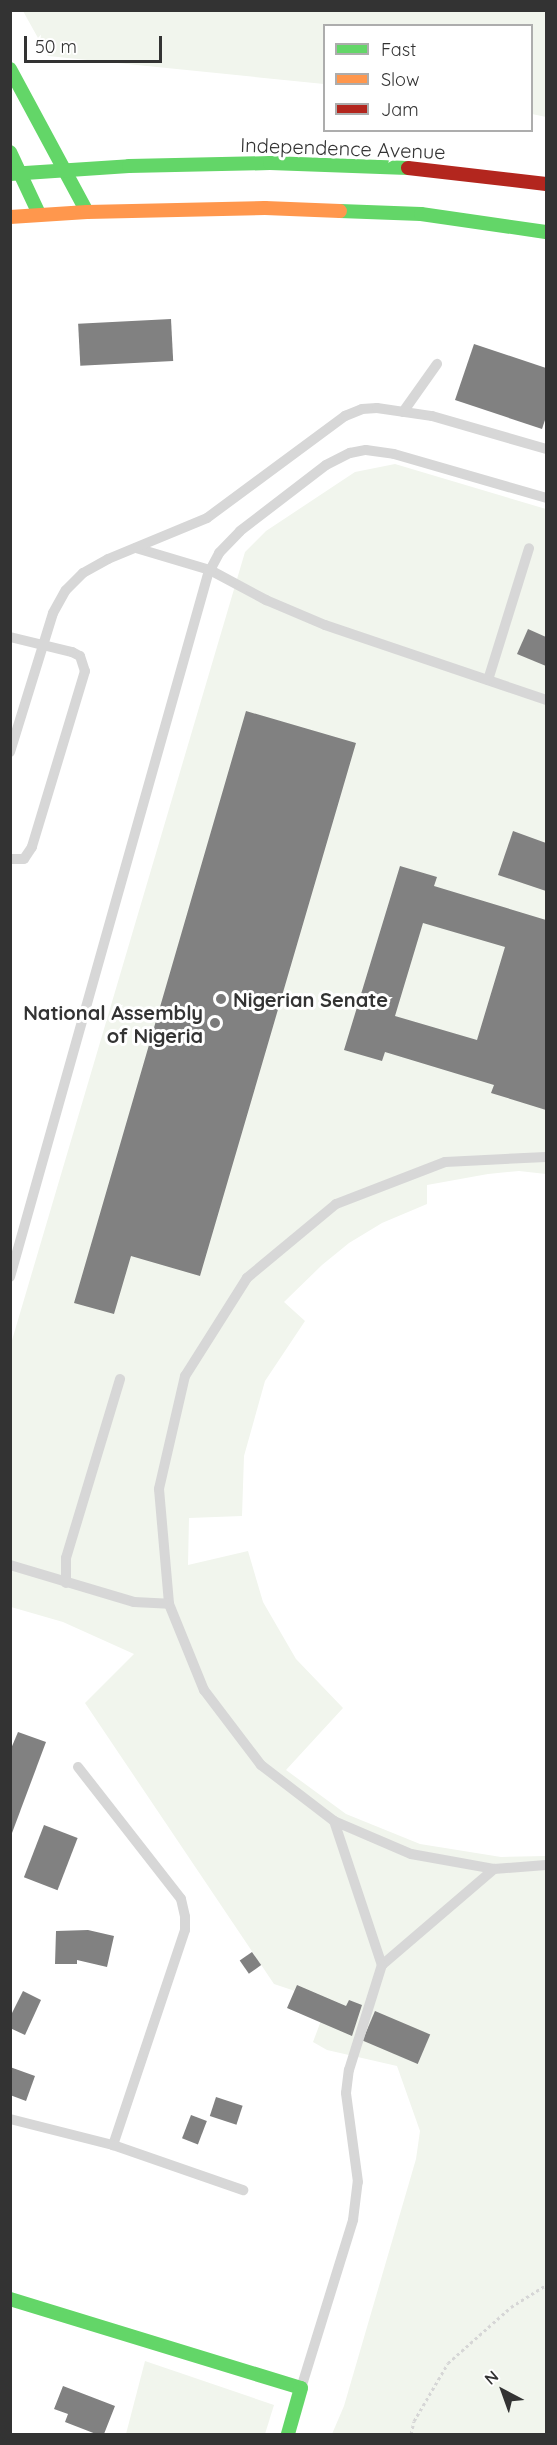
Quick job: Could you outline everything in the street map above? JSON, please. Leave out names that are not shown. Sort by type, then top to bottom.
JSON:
[{"type":"main road","points":[[10,69],[87,212]]},
{"type":"main road","points":[[10,152],[16,173],[39,214]]},
{"type":"main road","name":"Independence Avenue","points":[[16,173],[65,169],[270,163],[428,169],[546,184]]},
{"type":"main road","points":[[10,217],[87,212],[265,208],[420,214],[546,232]]},
{"type":"main road","points":[[10,2299],[301,2388],[288,2434]]},
{"type":"lane","points":[[403,412],[437,364]]},
{"type":"lane","points":[[10,752],[54,613],[66,590],[83,573],[207,518],[345,416],[362,409],[377,408],[432,416],[546,449]]},
{"type":"lane","points":[[10,1277],[210,570],[219,553],[240,531],[326,465],[350,453],[366,450],[394,454],[546,498]]},
{"type":"lane","points":[[135,548],[210,570],[266,600],[325,625],[546,700]]},
{"type":"lane","points":[[488,680],[529,548]]},
{"type":"lane","points":[[10,637],[80,656],[85,671],[32,847],[24,859],[10,859]]},
{"type":"lane","points":[[546,1157],[445,1162],[336,1204],[247,1278],[186,1376],[159,1489],[169,1604],[204,1690],[261,1765],[334,1821],[411,1854],[494,1869],[546,1865]]},
{"type":"lane","points":[[66,1582],[66,1558],[120,1379]]},
{"type":"lane","points":[[10,1565],[134,1602],[169,1604]]},
{"type":"lane","points":[[78,1767],[181,1899],[185,1917],[185,1930],[113,2145]]},
{"type":"lane","points":[[334,1821],[382,1965]]},
{"type":"lane","points":[[301,2388],[353,2220],[358,2182],[346,2093],[349,2070],[382,1965],[494,1869]]},
{"type":"lane","points":[[10,2119],[113,2145],[243,2190]]},
{"type":"path","points":[[411,2434],[414,2421],[448,2363],[511,2307],[546,2285]]},
{"type":"shaded area","points":[[23,11],[546,11],[546,117],[533,114],[533,24],[323,24],[323,84],[48,56]]},
{"type":"shaded area","points":[[395,464],[546,509],[546,1174],[519,1171],[427,1185],[427,1204],[382,1223],[349,1243],[322,1265],[284,1302],[305,1321],[265,1381],[244,1456],[242,1516],[189,1518],[188,1565],[248,1551],[263,1602],[296,1659],[343,1708],[286,1770],[346,1814],[420,1844],[501,1857],[546,1856],[546,2434],[332,2434],[344,2406],[416,2159],[420,2131],[397,2066],[327,2050],[313,2042],[328,2002],[274,1984],[85,1703],[134,1654],[63,1622],[11,1607],[10,1347],[245,552],[266,531],[355,472]]},
{"type":"shaded area","points":[[145,2361],[274,2405],[265,2434],[126,2434]]},
{"type":"building","points":[[171,319],[173,361],[80,366],[78,324]]},
{"type":"building","points":[[474,344],[546,368],[546,417],[542,429],[455,400]]},
{"type":"building","points":[[528,629],[546,637],[546,666],[517,654]]},
{"type":"building","name":"Nigerian Senate","points":[[246,711],[356,743],[200,1276],[131,1256],[114,1314],[74,1303]]},
{"type":"building","points":[[513,831],[546,843],[546,891],[498,875]]},
{"type":"building","points":[[400,866],[437,877],[434,886],[546,920],[546,1110],[491,1093],[494,1085],[385,1052],[382,1061],[344,1050]],"holes":[[[423,923],[505,947],[477,1040],[395,1016]]]},
{"type":"building","points":[[18,1732],[46,1742],[12,1833],[10,1751]]},
{"type":"building","points":[[44,1825],[78,1838],[58,1890],[24,1877]]},
{"type":"building","points":[[88,1930],[114,1936],[107,1967],[77,1960],[77,1964],[55,1964],[56,1931]]},
{"type":"building","points":[[252,1952],[261,1965],[249,1974],[240,1961]]},
{"type":"building","points":[[297,1985],[346,2006],[349,2000],[362,2005],[352,2036],[287,2008]]},
{"type":"building","points":[[23,1991],[41,2000],[25,2035],[10,2028],[10,2017]]},
{"type":"building","points":[[375,2011],[430,2034],[418,2064],[362,2040]]},
{"type":"building","points":[[10,2067],[35,2076],[26,2101],[10,2095]]},
{"type":"building","points":[[216,2097],[243,2106],[236,2125],[210,2116]]},
{"type":"building","points":[[191,2115],[207,2121],[198,2144],[182,2138]]},
{"type":"building","points":[[63,2386],[115,2406],[104,2434],[96,2434],[65,2422],[68,2414],[54,2409]]},
{"type":"traffic: fast","points":[[10,69],[87,212]]},
{"type":"traffic: fast","points":[[10,152],[39,214]]},
{"type":"traffic: fast","points":[[10,174],[129,166],[270,163],[408,168]]},
{"type":"traffic: fast","points":[[340,211],[421,214],[546,232]]},
{"type":"traffic: fast","points":[[10,2299],[301,2388],[288,2434]]},
{"type":"traffic: slow","points":[[10,217],[87,212],[265,208],[340,211]]},
{"type":"traffic: jam","points":[[408,168],[546,184]]},
{"type":"place","name":"Nigerian Senate","points":[[221,999]]},
{"type":"place","name":"National Assembly of Nigeria","points":[[215,1023]]}]
